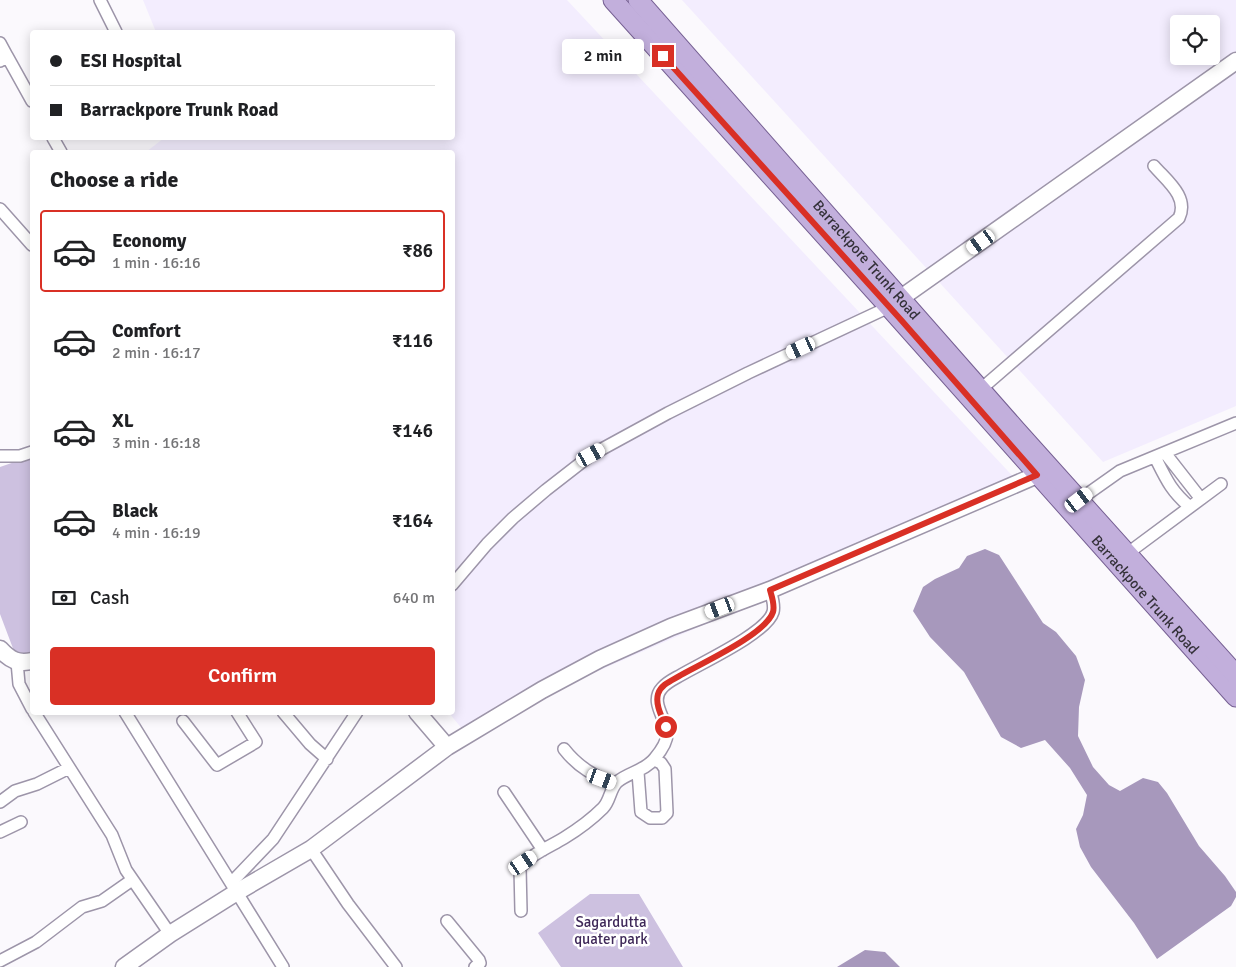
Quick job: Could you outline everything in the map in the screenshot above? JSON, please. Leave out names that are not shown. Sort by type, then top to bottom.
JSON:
[{"type":"main road","name":"Barrackpore Trunk Road","points":[[613,0],[895,302],[980,389],[1043,471],[1079,500],[1121,558],[1236,675]]},
{"type":"main road","name":"Barrackpore Trunk Road","points":[[638,0],[895,302],[1121,558],[1235,695]]},
{"type":"street","points":[[100,0],[115,30]]},
{"type":"street","points":[[0,44],[4,58],[30,98]]},
{"type":"street","points":[[455,582],[513,518],[591,455],[668,413],[895,302],[1236,61]]},
{"type":"street","points":[[980,389],[1180,218],[1183,211],[1180,196],[1154,166]]},
{"type":"street","points":[[3,217],[30,243]]},
{"type":"street","points":[[1079,500],[1120,472],[1236,423]]},
{"type":"street","points":[[0,456],[20,456],[30,453]]},
{"type":"street","points":[[1160,455],[1201,498]]},
{"type":"street","points":[[1160,455],[1168,484],[1176,495],[1190,507]]},
{"type":"street","points":[[124,967],[234,888],[311,849],[447,746],[542,690],[600,659],[671,627],[770,590],[1043,471]]},
{"type":"street","points":[[1121,558],[1221,484]]},
{"type":"street","points":[[521,911],[520,868],[543,850],[574,832],[603,808],[615,784],[646,768],[654,760],[667,737],[666,727],[657,700],[660,690],[670,681],[740,642],[764,626],[773,611],[774,605],[770,590]]},
{"type":"street","points":[[0,649],[8,657],[25,662],[19,684],[30,705]]},
{"type":"street","points":[[36,715],[112,835],[132,880],[170,934]]},
{"type":"street","points":[[127,715],[283,967]]},
{"type":"street","points":[[183,721],[217,765],[256,742],[239,715]]},
{"type":"street","points":[[286,715],[310,744],[327,759]]},
{"type":"street","points":[[234,888],[273,839],[355,715]]},
{"type":"street","points":[[420,715],[447,746]]},
{"type":"street","points":[[564,749],[588,772],[615,784]]},
{"type":"street","points":[[638,772],[641,812],[650,818],[662,818],[667,813],[666,769],[661,763],[654,760]]},
{"type":"street","points":[[0,802],[15,792],[37,784],[69,768]]},
{"type":"street","points":[[504,792],[543,850]]},
{"type":"street","points":[[0,832],[21,822]]},
{"type":"street","points":[[311,849],[348,904],[396,967]]},
{"type":"street","points":[[0,961],[36,942],[82,907],[102,901],[132,880]]},
{"type":"street","points":[[448,921],[479,960],[480,963],[474,967]]},
{"type":"shaded area","points":[[143,0],[567,0],[1022,486],[463,730],[451,715],[455,715],[455,150],[149,150],[161,140],[455,140],[455,30],[155,30]]},
{"type":"shaded area","points":[[682,0],[1236,0],[1236,406],[1103,462]]},
{"type":"shaded area","points":[[985,549],[999,555],[1043,623],[1056,632],[1076,656],[1085,680],[1079,707],[1078,736],[1093,767],[1109,785],[1120,791],[1143,778],[1158,782],[1167,793],[1199,846],[1236,892],[1236,897],[1231,906],[1157,959],[1134,923],[1091,867],[1080,847],[1076,829],[1083,815],[1087,795],[1070,768],[1045,740],[1021,748],[1001,737],[964,672],[930,637],[913,611],[923,587],[959,568],[967,556]]},
{"type":"shaded area","points":[[865,950],[885,952],[900,967],[837,967]]},
{"type":"green space","points":[[30,457],[30,656],[17,659],[0,614],[0,467]]},
{"type":"green space","name":"Sagardutta quater park","points":[[590,894],[639,894],[683,967],[561,967],[538,933]]},
{"type":"route","points":[[663,56],[902,321],[1037,475],[770,590],[774,605],[773,611],[764,626],[663,686],[657,700],[666,727]]}]
